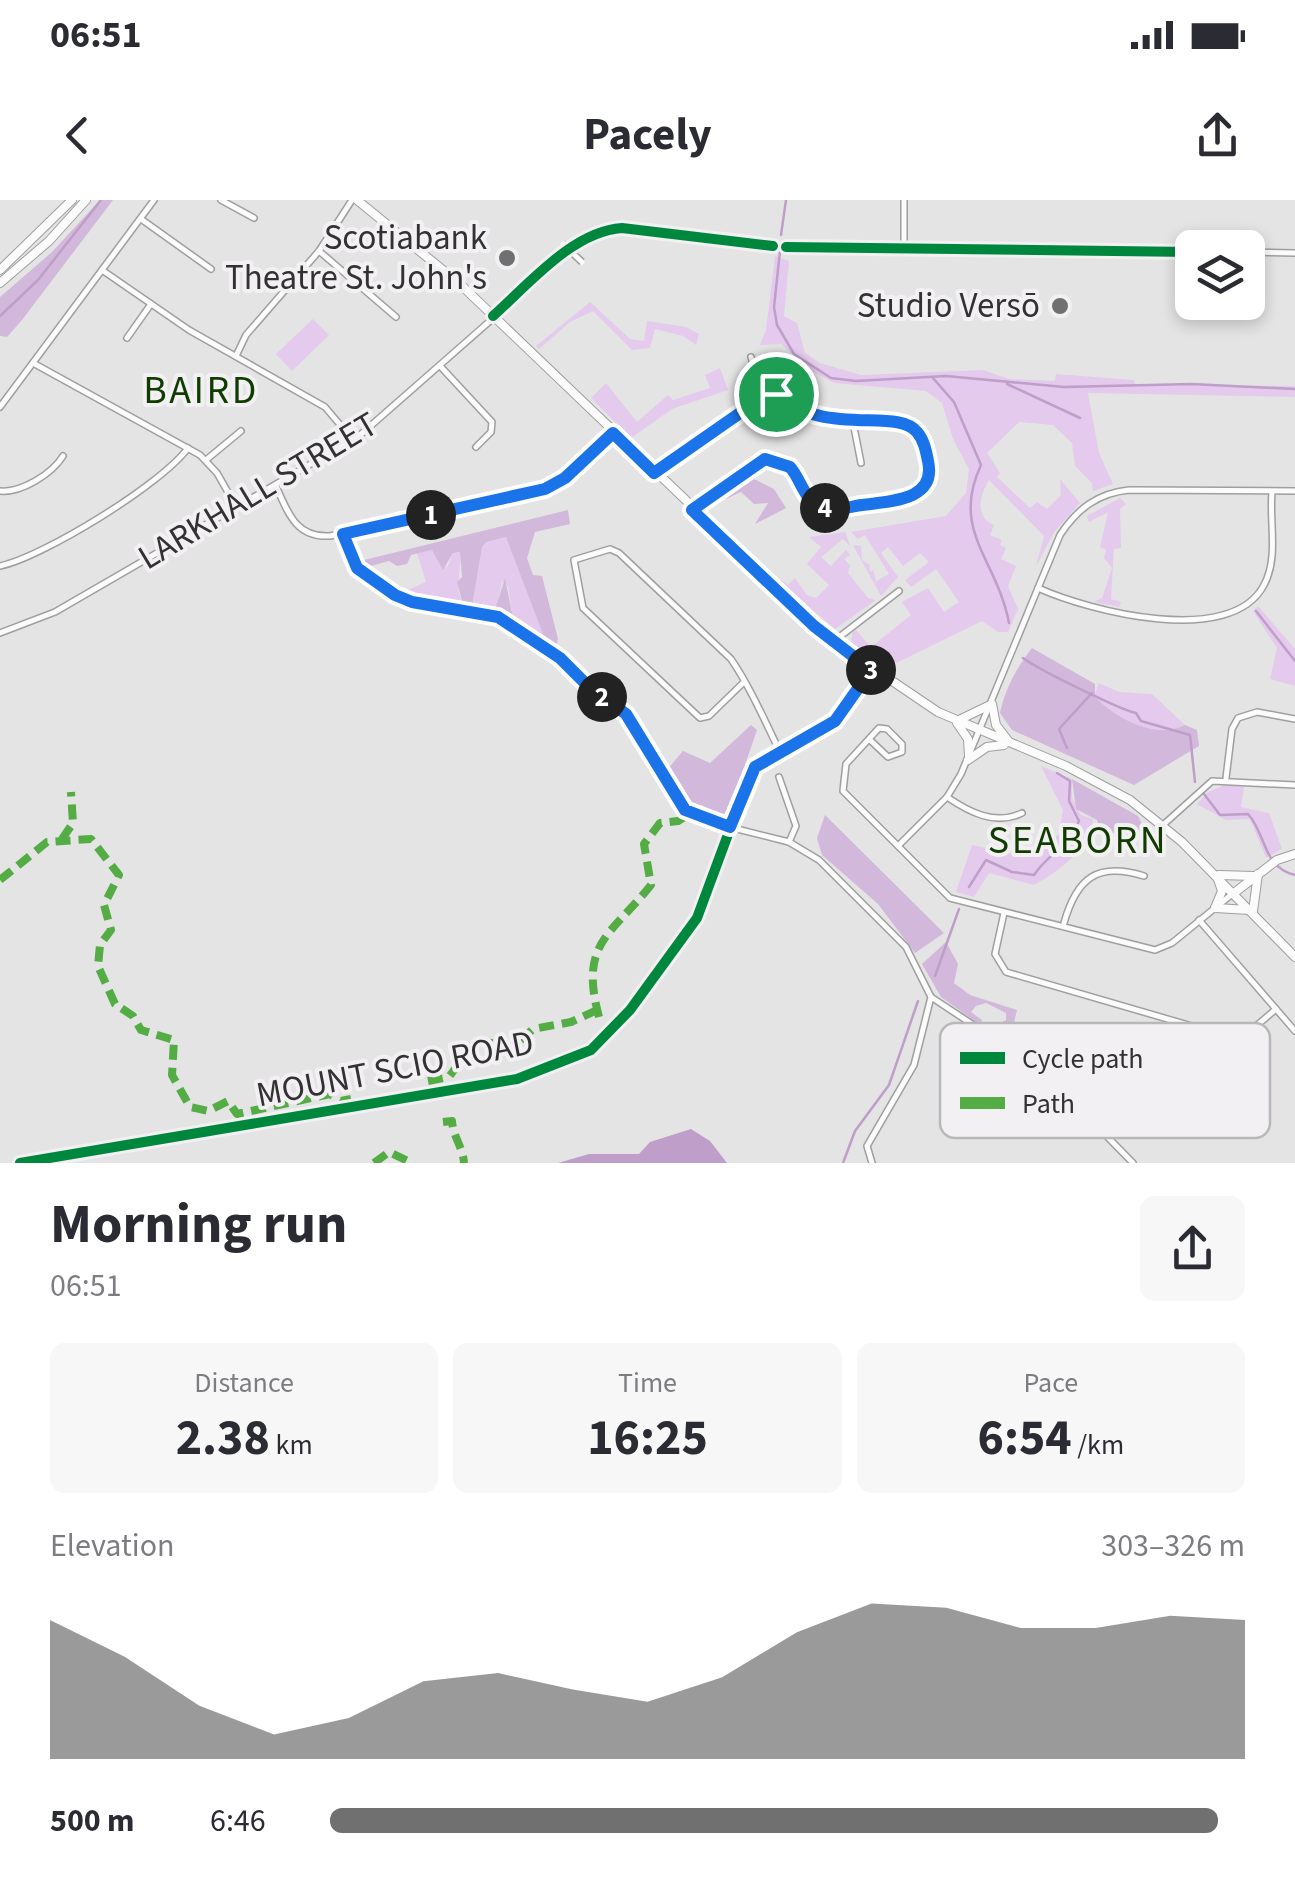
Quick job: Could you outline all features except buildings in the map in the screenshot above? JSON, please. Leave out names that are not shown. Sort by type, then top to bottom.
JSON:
[{"type":"main road","points":[[0,270],[72,200]]},
{"type":"main road","points":[[0,283],[49,241],[86,200]]},
{"type":"main road","points":[[354,200],[417,246],[493,316],[832,642],[954,720],[1094,779],[1163,825],[1295,957]]},
{"type":"main road","points":[[954,720],[976,715],[992,704],[996,725],[1014,746]]},
{"type":"main road","points":[[954,720],[968,739],[968,760]]},
{"type":"main road","points":[[968,760],[987,746],[1014,746]]},
{"type":"main road","points":[[1234,893],[1274,862],[1295,854]]},
{"type":"main road","points":[[1216,875],[1240,878],[1258,874]]},
{"type":"main road","points":[[1253,912],[1258,874]]},
{"type":"main road","points":[[1216,875],[1222,891],[1215,908],[1253,912]]},
{"type":"street","points":[[0,407],[154,200]]},
{"type":"street","points":[[221,200],[254,218]]},
{"type":"street","points":[[236,356],[246,335],[319,250],[354,200]]},
{"type":"street","points":[[904,200],[904,248]]},
{"type":"street","points":[[141,219],[211,269]]},
{"type":"street","name":"LARKHALL STREET","points":[[0,633],[55,612],[353,440],[580,242],[605,230],[622,228],[786,247],[1175,252]]},
{"type":"street","points":[[564,244],[582,262]]},
{"type":"street","points":[[319,250],[396,317]]},
{"type":"street","points":[[1265,252],[1295,253]]},
{"type":"street","points":[[102,270],[236,356],[325,407],[353,440]]},
{"type":"street","points":[[127,338],[152,304]]},
{"type":"street","points":[[692,510],[765,459],[790,467],[812,502],[831,509],[910,498],[923,488],[929,466],[923,441],[912,427],[898,421],[852,421],[807,415],[773,390],[757,373],[751,356]]},
{"type":"street","points":[[33,362],[206,460],[238,508]]},
{"type":"street","points":[[440,366],[492,422],[491,432],[476,447]]},
{"type":"street","points":[[654,473],[773,390]]},
{"type":"street","points":[[852,421],[861,463]]},
{"type":"street","points":[[206,460],[241,431]]},
{"type":"street","points":[[276,486],[289,516],[300,528],[319,536],[343,534],[545,489],[565,478],[613,433]]},
{"type":"street","points":[[0,566],[40,552],[145,487],[173,467],[188,448]]},
{"type":"street","points":[[0,490],[18,489],[52,470],[63,456]]},
{"type":"street","points":[[897,846],[947,797],[968,760],[1060,534],[1075,515],[1098,498],[1137,489],[1295,491]]},
{"type":"street","points":[[1038,588],[1124,614],[1230,614],[1253,600],[1270,571],[1272,491]]},
{"type":"street","points":[[343,534],[354,563],[370,580],[395,595],[412,602],[498,617],[560,658],[590,688],[626,714],[685,810],[730,827],[789,842],[830,869],[910,954],[930,997],[970,1023]]},
{"type":"street","points":[[744,682],[709,716],[700,718],[583,608],[574,560],[616,551],[724,652],[744,682],[779,750]]},
{"type":"street","points":[[832,642],[898,590]]},
{"type":"street","name":"MOUNT SCIO ROAD","points":[[20,1163],[500,1082],[534,1075],[574,1058],[612,1033],[690,929],[750,774],[779,750],[835,721],[871,670]]},
{"type":"street","points":[[1226,778],[1232,729],[1238,718],[1258,712],[1295,720]]},
{"type":"street","points":[[869,740],[888,757],[896,758],[902,752],[902,744],[887,729],[878,728],[846,764],[841,784],[846,796],[950,898],[1155,950],[1172,944],[1234,893]]},
{"type":"street","points":[[779,777],[796,826],[789,842]]},
{"type":"street","points":[[1163,825],[1198,789],[1226,778],[1295,785]]},
{"type":"street","points":[[947,797],[975,815],[1005,818],[1022,813]]},
{"type":"street","points":[[1064,924],[1071,898],[1099,871],[1112,868],[1144,876]]},
{"type":"street","points":[[1004,912],[994,947],[1006,972],[1187,1023]]},
{"type":"street","points":[[1199,920],[1295,1031]]},
{"type":"street","points":[[872,1163],[867,1146],[914,1064],[930,997]]},
{"type":"street","points":[[1259,1023],[1276,1010]]},
{"type":"street","points":[[1110,1138],[1134,1163]]},
{"type":"shaded area","points":[[100,200],[113,200],[22,320],[7,337],[0,336],[0,297],[52,252]]},
{"type":"shaded area","points":[[775,256],[789,261],[784,316],[797,323],[805,353],[820,363],[861,375],[983,370],[1009,379],[1055,381],[1056,374],[1134,380],[1135,384],[1295,386],[1295,397],[1088,393],[1099,453],[1113,484],[1093,491],[1092,483],[1075,466],[1072,443],[1053,425],[1019,422],[987,453],[1000,473],[997,477],[1030,508],[1037,502],[1047,509],[1061,495],[1060,479],[1080,503],[1055,531],[1036,566],[1044,536],[989,480],[981,499],[981,512],[994,525],[990,535],[1002,540],[1000,545],[1006,548],[1001,559],[1016,566],[1008,586],[1018,609],[1008,632],[998,632],[982,621],[884,669],[851,645],[852,633],[856,630],[871,647],[911,615],[902,602],[928,588],[944,612],[959,602],[936,569],[911,587],[905,580],[929,562],[920,553],[903,566],[888,547],[881,553],[898,577],[881,596],[853,545],[861,546],[862,560],[870,565],[876,581],[889,574],[865,535],[858,539],[851,532],[946,516],[966,493],[969,469],[953,439],[942,403],[926,391],[834,383],[806,368],[781,344],[760,345],[766,330]]},
{"type":"shaded area","points":[[590,302],[630,339],[644,341],[647,321],[686,327],[699,334],[696,345],[683,336],[655,329],[650,348],[632,350],[593,311],[570,322],[539,349],[536,346]]},
{"type":"shaded area","points":[[313,319],[329,335],[292,371],[276,354]]},
{"type":"shaded area","points":[[720,368],[728,390],[672,409],[631,438],[591,398],[606,383],[637,422],[668,395],[673,400],[710,388],[705,375]]},
{"type":"shaded area","points":[[748,476],[774,489],[786,508],[755,524],[768,503],[754,504],[741,492],[726,499],[721,495]]},
{"type":"shaded area","points":[[1120,498],[1126,504],[1120,509],[1121,548],[1114,549],[1111,599],[1121,602],[1119,607],[1094,602],[1102,598],[1112,568],[1104,558],[1106,550],[1100,547],[1108,512],[1089,522],[1087,516]]},
{"type":"shaded area","points":[[568,510],[570,524],[535,532],[527,558],[533,575],[542,576],[558,639],[554,653],[486,609],[495,610],[505,578],[513,618],[543,634],[506,537],[486,542],[482,547],[472,607],[463,605],[457,582],[462,577],[460,552],[453,553],[443,570],[432,550],[411,555],[407,564],[397,566],[389,561],[367,567],[360,561]]},
{"type":"shaded area","points":[[845,532],[850,546],[843,539],[821,557],[831,566],[846,550],[850,555],[844,559],[850,565],[848,573],[868,598],[876,600],[835,629],[766,570],[788,585],[795,578],[807,595],[816,598],[829,585],[807,564],[821,547],[809,537]]},
{"type":"shaded area","points":[[506,537],[544,631],[542,635],[513,618],[508,586],[502,581],[496,610],[472,607],[482,547],[486,542]]},
{"type":"shaded area","points":[[432,550],[447,568],[453,553],[461,552],[458,590],[463,605],[424,600],[403,592],[426,582],[417,553]]},
{"type":"shaded area","points":[[1258,606],[1295,649],[1295,686],[1270,679],[1277,648],[1253,611]]},
{"type":"shaded area","points":[[1032,648],[1095,684],[1095,697],[1125,719],[1161,730],[1185,725],[1197,730],[1199,746],[1134,785],[1012,730],[1000,713],[1012,679]]},
{"type":"shaded area","points":[[1099,683],[1119,692],[1152,694],[1185,725],[1161,730],[1125,719],[1094,696]]},
{"type":"shaded area","points":[[751,725],[757,730],[727,817],[723,821],[710,817],[702,805],[692,809],[666,771],[683,751],[710,763]]},
{"type":"shaded area","points":[[1041,766],[1072,779],[1072,798],[1081,815],[1093,819],[1080,850],[1034,885],[989,873],[974,897],[956,892],[972,845],[1023,856],[1038,852],[1059,834],[1063,810]]},
{"type":"shaded area","points":[[1072,779],[1138,816],[1146,832],[1100,833],[1097,820],[1076,809]]},
{"type":"shaded area","points":[[1225,785],[1244,787],[1241,807],[1269,813],[1282,849],[1266,858],[1250,819],[1226,820],[1197,804],[1208,792]]},
{"type":"shaded area","points":[[825,815],[944,933],[915,953],[878,904],[822,855],[817,838]]},
{"type":"shaded area","points":[[946,942],[958,964],[954,983],[970,995],[1017,1010],[1014,1023],[1000,1023],[1006,1020],[1006,1013],[986,1003],[971,1012],[982,1020],[977,1023],[941,997],[922,964]]},
{"type":"shaded area","points":[[691,1129],[710,1141],[727,1163],[558,1163],[589,1154],[639,1154],[650,1142]]},
{"type":"waterway","points":[[0,316],[38,280],[101,200]]},
{"type":"waterway","points":[[781,235],[786,200]]},
{"type":"waterway","points":[[780,251],[774,307],[777,325],[794,354],[831,378],[856,381],[946,376],[1064,387],[1192,384],[1295,389]]},
{"type":"waterway","points":[[932,377],[954,402],[981,465],[973,488],[973,527],[1009,623]]},
{"type":"waterway","points":[[1007,384],[1080,418]]},
{"type":"waterway","points":[[1256,611],[1295,661]]},
{"type":"waterway","points":[[1023,658],[1136,713],[1141,721],[1190,735],[1195,782]]},
{"type":"waterway","points":[[1067,748],[1059,729],[1092,693]]},
{"type":"waterway","points":[[969,887],[986,860],[1012,872],[1034,875],[1069,837],[1079,821],[1069,801],[1070,781],[1057,773]]},
{"type":"waterway","points":[[1204,794],[1220,815],[1248,814],[1276,865],[1295,875]]},
{"type":"waterway","points":[[935,976],[959,909]]},
{"type":"waterway","points":[[843,1163],[855,1131],[889,1085],[918,1001]]},
{"type":"marked path","points":[[62,839],[73,823],[71,792]]},
{"type":"marked path","points":[[599,1017],[593,972],[596,956],[611,930],[651,885],[644,844],[660,823],[678,821],[691,813]]},
{"type":"marked path","points":[[0,880],[47,842],[91,839],[119,875],[104,905],[111,930],[100,945],[98,966],[115,1004],[133,1016],[141,1030],[174,1040],[172,1075],[190,1107],[208,1111],[228,1101],[237,1114],[330,1094],[341,1101],[351,1099]]},
{"type":"marked path","points":[[428,1081],[449,1077],[476,1040],[513,1047],[533,1029],[571,1022],[597,1010]]},
{"type":"marked path","points":[[443,1122],[452,1121],[464,1163]]},
{"type":"marked path","points":[[374,1163],[389,1152],[412,1163]]},
{"type":"cycle path","points":[[493,316],[552,262],[604,231],[622,228],[773,246]]},
{"type":"cycle path","points":[[786,247],[1175,252]]},
{"type":"cycle path","points":[[20,1163],[517,1079],[591,1050],[630,1010],[697,918],[750,775],[764,758],[835,721],[871,671]]},
{"type":"place","name":"Scotiabank Theatre St. John's","points":[[507,258]]},
{"type":"place","name":"Studio Versō","points":[[1060,306]]},
{"type":"district","name":"BAIRD","points":[[201,390]]},
{"type":"district","name":"SEABORN","points":[[1078,840]]},
{"type":"route","points":[[773,390],[776,394],[797,410],[818,418],[898,421],[912,427],[923,441],[929,474],[923,488],[910,498],[831,509],[812,502],[790,467],[765,459],[692,510],[814,626],[871,670],[835,721],[764,758],[755,767],[744,784],[730,827],[690,814],[681,806],[626,714],[590,688],[568,664],[498,617],[412,602],[395,595],[357,568],[343,534],[545,489],[565,478],[613,433],[654,473],[773,390]]}]
